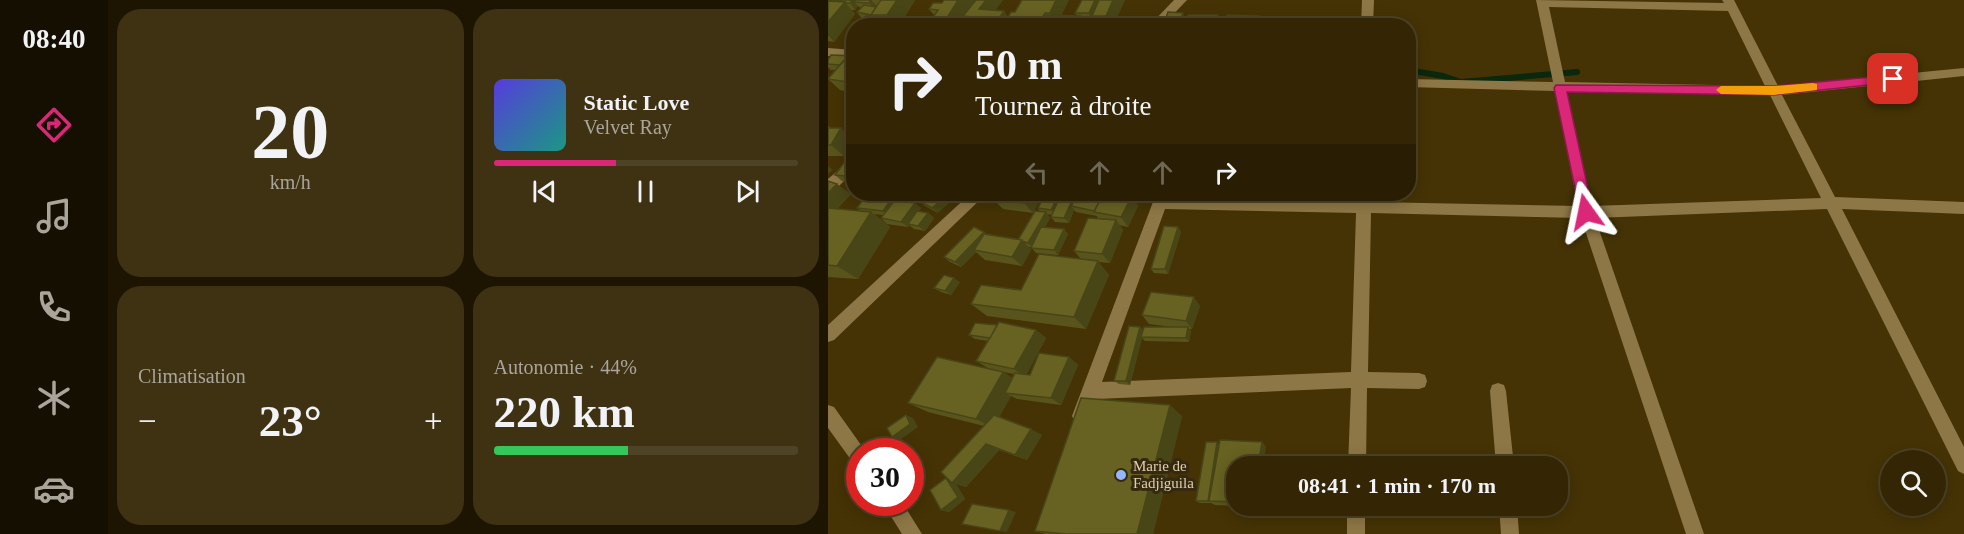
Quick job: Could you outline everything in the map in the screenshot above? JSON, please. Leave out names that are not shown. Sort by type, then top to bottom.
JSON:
[{"type":"street","points":[[971,18],[984,0]]},
{"type":"street","points":[[1163,18],[1181,0]]},
{"type":"street","points":[[1367,18],[1368,0]]},
{"type":"street","points":[[1695,534],[1586,212],[1542,2],[1729,3],[1964,465]]},
{"type":"street","points":[[828,52],[846,53]]},
{"type":"street","points":[[1416,83],[1774,91],[1964,72]]},
{"type":"street","points":[[828,188],[846,170]]},
{"type":"street","points":[[828,334],[971,201]]},
{"type":"street","points":[[1074,435],[1160,201]]},
{"type":"street","points":[[1357,456],[1364,201],[1586,212],[1831,203],[1964,208]]},
{"type":"street","points":[[1090,391],[1359,380],[1419,381]]},
{"type":"street","points":[[1498,392],[1503,456]]},
{"type":"street","points":[[828,413],[846,438]]},
{"type":"street","points":[[901,516],[913,534]]},
{"type":"street","points":[[1356,516],[1356,534]]},
{"type":"street","points":[[1509,516],[1510,534]]},
{"type":"building","points":[[828,0],[852,0],[846,3]]},
{"type":"building","points":[[871,0],[869,3],[854,2]]},
{"type":"building","points":[[881,0],[897,0],[887,15],[870,15]]},
{"type":"building","points":[[944,0],[958,0],[947,18],[932,18],[938,10],[929,9],[933,3],[942,3]]},
{"type":"building","points":[[976,0],[986,0],[979,9],[1004,11],[999,18],[963,16]]},
{"type":"building","points":[[1022,0],[1056,0],[1050,13],[1045,13],[1042,18],[1008,18],[1011,12],[1015,12]]},
{"type":"building","points":[[1082,0],[1095,0],[1089,13],[1075,13]]},
{"type":"building","points":[[1099,0],[1113,0],[1106,16],[1092,16]]},
{"type":"building","points":[[828,1],[845,2],[828,22]]},
{"type":"building","points":[[864,5],[876,7],[871,15],[857,12]]},
{"type":"building","points":[[1168,12],[1183,13],[1181,18],[1166,18]]},
{"type":"building","points":[[1047,15],[1080,16],[1079,18],[1046,18]]},
{"type":"building","points":[[1188,15],[1218,15],[1217,18],[1187,18]]},
{"type":"building","points":[[1227,15],[1259,16],[1259,18],[1226,18]]},
{"type":"building","points":[[831,55],[846,56],[840,65],[828,64]]},
{"type":"building","points":[[846,58],[846,82],[828,79]]},
{"type":"building","points":[[828,128],[841,128],[831,145],[828,145]]},
{"type":"building","points":[[846,160],[846,176],[835,175]]},
{"type":"building","points":[[828,181],[837,184],[828,193]]},
{"type":"building","points":[[862,201],[890,201],[883,211],[857,208]]},
{"type":"building","points":[[894,201],[915,203],[901,222],[881,218]]},
{"type":"building","points":[[919,201],[940,201],[932,208]]},
{"type":"building","points":[[1042,201],[1056,201],[1051,210],[1038,208]]},
{"type":"building","points":[[1058,201],[1072,201],[1064,218],[1051,217]]},
{"type":"building","points":[[1074,201],[1099,202],[1094,211],[1071,206]]},
{"type":"building","points":[[1100,201],[1129,201],[1121,217],[1094,212]]},
{"type":"building","points":[[828,208],[871,212],[837,266],[828,265]]},
{"type":"building","points":[[917,211],[928,213],[918,226],[908,224]]},
{"type":"building","points":[[1035,211],[1046,212],[1028,243],[1018,240]]},
{"type":"building","points":[[1088,218],[1116,220],[1102,254],[1074,251]]},
{"type":"building","points":[[1164,226],[1178,227],[1165,269],[1151,269]]},
{"type":"building","points":[[974,227],[984,232],[955,262],[944,257]]},
{"type":"building","points":[[1041,227],[1064,229],[1054,250],[1031,248]]},
{"type":"building","points":[[984,234],[1022,240],[1012,257],[974,250]]},
{"type":"building","points":[[1039,254],[1098,261],[1074,317],[971,304],[981,285],[1021,290]]},
{"type":"building","points":[[944,275],[954,278],[945,291],[934,288]]},
{"type":"building","points":[[1151,292],[1194,297],[1186,321],[1142,315]]},
{"type":"building","points":[[999,322],[1036,330],[1014,369],[976,361]]},
{"type":"building","points":[[975,323],[997,325],[990,338],[969,335]]},
{"type":"building","points":[[1129,326],[1140,327],[1126,381],[1114,381]]},
{"type":"building","points":[[1144,327],[1188,327],[1186,338],[1141,337]]},
{"type":"building","points":[[1039,353],[1069,357],[1051,398],[1005,393],[1015,373],[1030,375]]},
{"type":"building","points":[[937,357],[1003,372],[976,419],[908,403]]},
{"type":"building","name":"Marie de Fadjiguila","points":[[1081,398],[1170,405],[1137,534],[1066,534],[1035,531]]},
{"type":"building","points":[[906,415],[910,424],[892,437],[887,428]]},
{"type":"building","points":[[994,415],[1031,429],[1015,455],[986,444],[952,483],[941,472]]},
{"type":"building","points":[[1220,440],[1262,442],[1260,456],[1226,456],[1226,502],[1209,501]]},
{"type":"building","points":[[1206,442],[1217,442],[1208,501],[1196,501]]},
{"type":"building","points":[[946,478],[958,497],[941,510],[930,490]]},
{"type":"building","points":[[972,504],[1009,510],[1000,531],[962,524]]},
{"type":"waterway","points":[[1416,71],[1461,82],[1577,72]]},
{"type":"slow traffic","points":[[1721,90],[1774,91],[1813,87]]},
{"type":"place","name":"Marie de Fadjiguila","points":[[1121,475]]},
{"type":"route","points":[[1586,212],[1560,88],[1774,91],[1893,79]]}]
